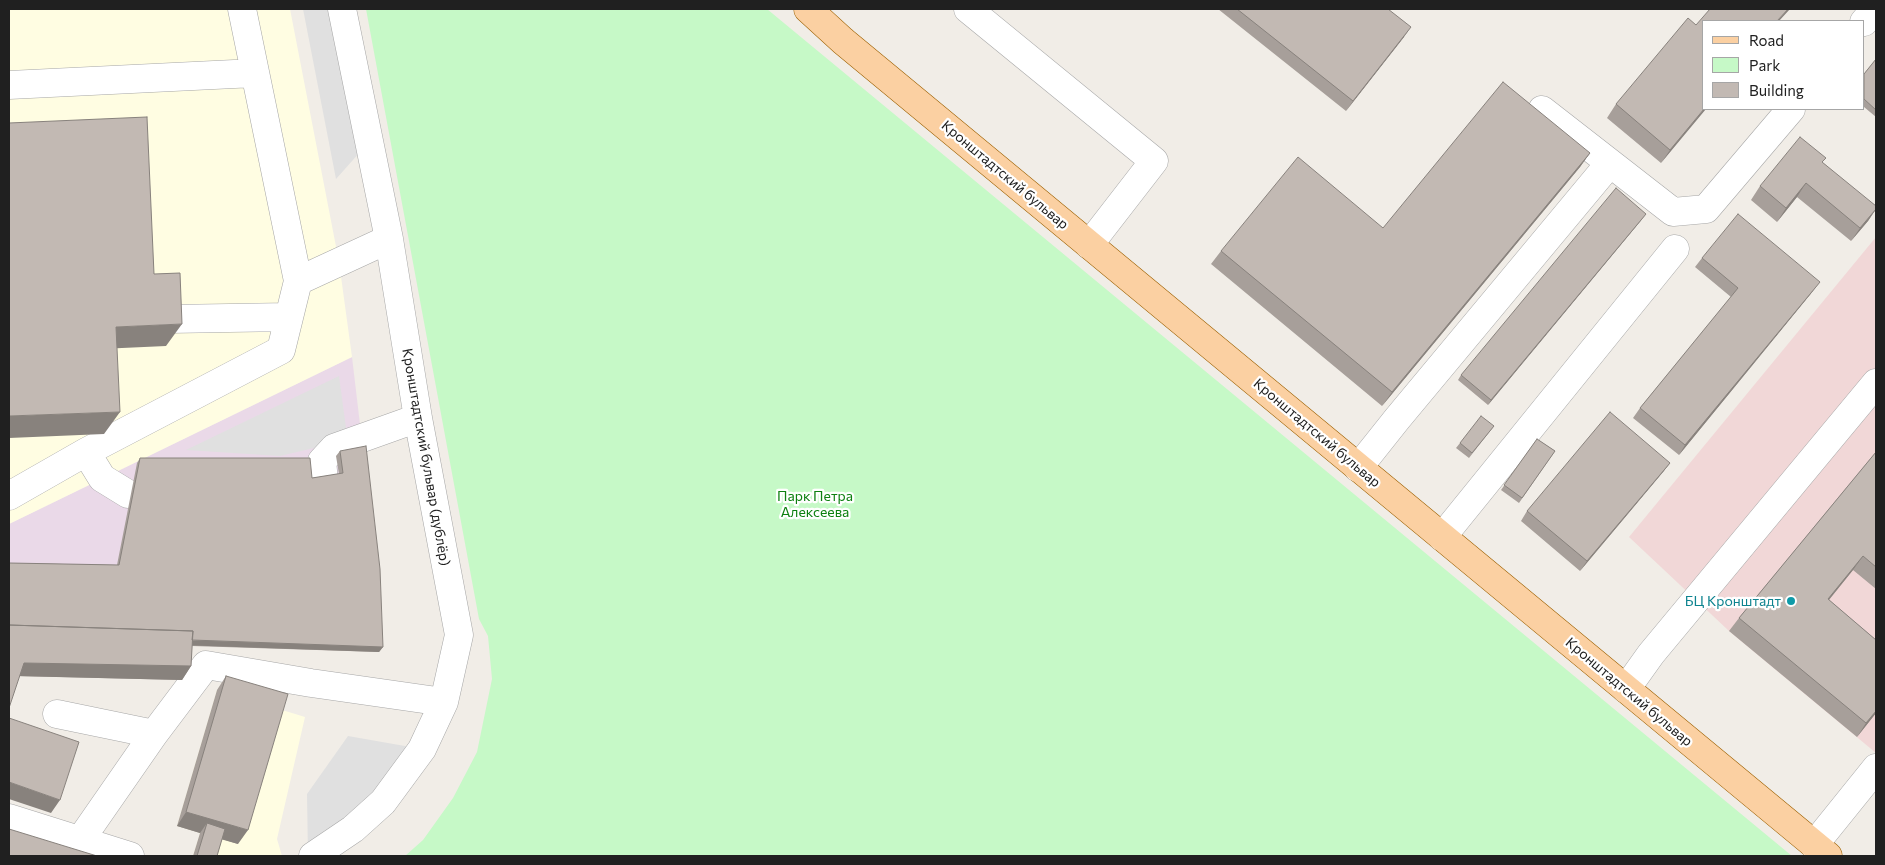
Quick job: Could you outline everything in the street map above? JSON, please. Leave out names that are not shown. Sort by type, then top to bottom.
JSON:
[{"type":"main road","name":"Кронштадтский бульвар","points":[[808,9],[843,41],[1821,851]]},
{"type":"lane","points":[[9,496],[86,452],[281,350],[298,281],[242,9]]},
{"type":"lane","name":"Кронштадтский бульвар (дублёр)","points":[[313,856],[353,829],[383,802],[422,749],[444,702],[459,635],[418,418],[389,239],[342,9]]},
{"type":"lane","points":[[968,9],[1154,160],[1089,245]]},
{"type":"lane","points":[[1865,21],[1875,9]]},
{"type":"lane","points":[[9,85],[255,73]]},
{"type":"lane","points":[[1542,110],[1673,212],[1706,209],[1790,110]]},
{"type":"lane","points":[[1358,468],[1397,418],[1610,163]]},
{"type":"lane","points":[[298,281],[389,239]]},
{"type":"lane","points":[[1442,537],[1676,250]]},
{"type":"lane","points":[[169,320],[289,317]]},
{"type":"lane","points":[[1626,689],[1651,654],[1876,383]]},
{"type":"lane","points":[[320,463],[334,448],[418,418]]},
{"type":"lane","points":[[86,452],[102,478],[128,494]]},
{"type":"lane","points":[[79,842],[154,734],[206,665],[311,683],[444,702]]},
{"type":"lane","points":[[57,714],[154,734]]},
{"type":"lane","points":[[1821,851],[1876,768]]},
{"type":"lane","points":[[9,818],[79,842],[130,856]]},
{"type":"shaded area","points":[[9,9],[290,9],[339,262],[352,357],[9,524]]},
{"type":"shaded area","points":[[303,9],[342,9],[369,142],[336,179]]},
{"type":"shaded area","points":[[1876,237],[1876,753],[1729,631],[1629,537]]},
{"type":"shaded area","points":[[352,357],[366,475],[9,639],[9,524]]},
{"type":"shaded area","points":[[339,376],[346,428],[314,448],[280,456],[186,450]]},
{"type":"shaded area","points":[[217,690],[305,717],[277,839],[282,856],[193,856],[200,833],[177,826]]},
{"type":"shaded area","points":[[348,736],[422,749],[308,856],[307,794]]},
{"type":"green space","name":"Парк Петра Алексеева","points":[[366,9],[767,9],[1792,856],[405,856],[423,840],[453,798],[477,752],[492,679],[488,636],[479,619]]},
{"type":"building","points":[[1237,9],[1388,9],[1411,27],[1353,101]]},
{"type":"building","points":[[1710,9],[1788,9],[1778,20],[1702,20],[1703,110],[1670,150],[1616,104],[1688,18],[1696,25]]},
{"type":"building","points":[[1876,59],[1876,110],[1865,100],[1865,73]]},
{"type":"building","points":[[1503,82],[1590,153],[1392,392],[1221,251],[1298,157],[1383,228]]},
{"type":"building","points":[[147,117],[154,274],[180,273],[182,324],[116,327],[120,412],[9,416],[9,123]]},
{"type":"building","points":[[1800,137],[1826,158],[1822,162],[1876,206],[1876,209],[1860,228],[1806,183],[1786,208],[1760,186]]},
{"type":"building","points":[[1616,188],[1646,214],[1491,400],[1461,375]]},
{"type":"building","points":[[1738,214],[1820,282],[1685,445],[1640,408],[1738,288],[1702,258]]},
{"type":"building","points":[[1610,412],[1670,463],[1587,561],[1527,511]]},
{"type":"building","points":[[1481,416],[1494,426],[1472,453],[1460,443]]},
{"type":"building","points":[[1537,439],[1555,451],[1522,498],[1504,485]]},
{"type":"building","points":[[366,446],[380,569],[383,647],[192,640],[193,631],[9,625],[9,563],[119,565],[140,458],[310,458],[312,478],[343,473],[340,451]]},
{"type":"building","name":"БЦ Кронштадт","points":[[1876,452],[1876,567],[1863,556],[1828,599],[1876,640],[1876,711],[1866,723],[1739,618]]},
{"type":"building","points":[[9,625],[193,631],[191,666],[24,663],[9,708]]},
{"type":"building","points":[[226,676],[288,694],[248,830],[186,812]]},
{"type":"building","points":[[9,718],[79,742],[60,800],[9,782]]},
{"type":"building","points":[[207,823],[225,829],[217,856],[197,856]]},
{"type":"building","points":[[9,829],[97,856],[9,856]]},
{"type":"place","name":"БЦ Кронштадт","points":[[1791,601]]}]
